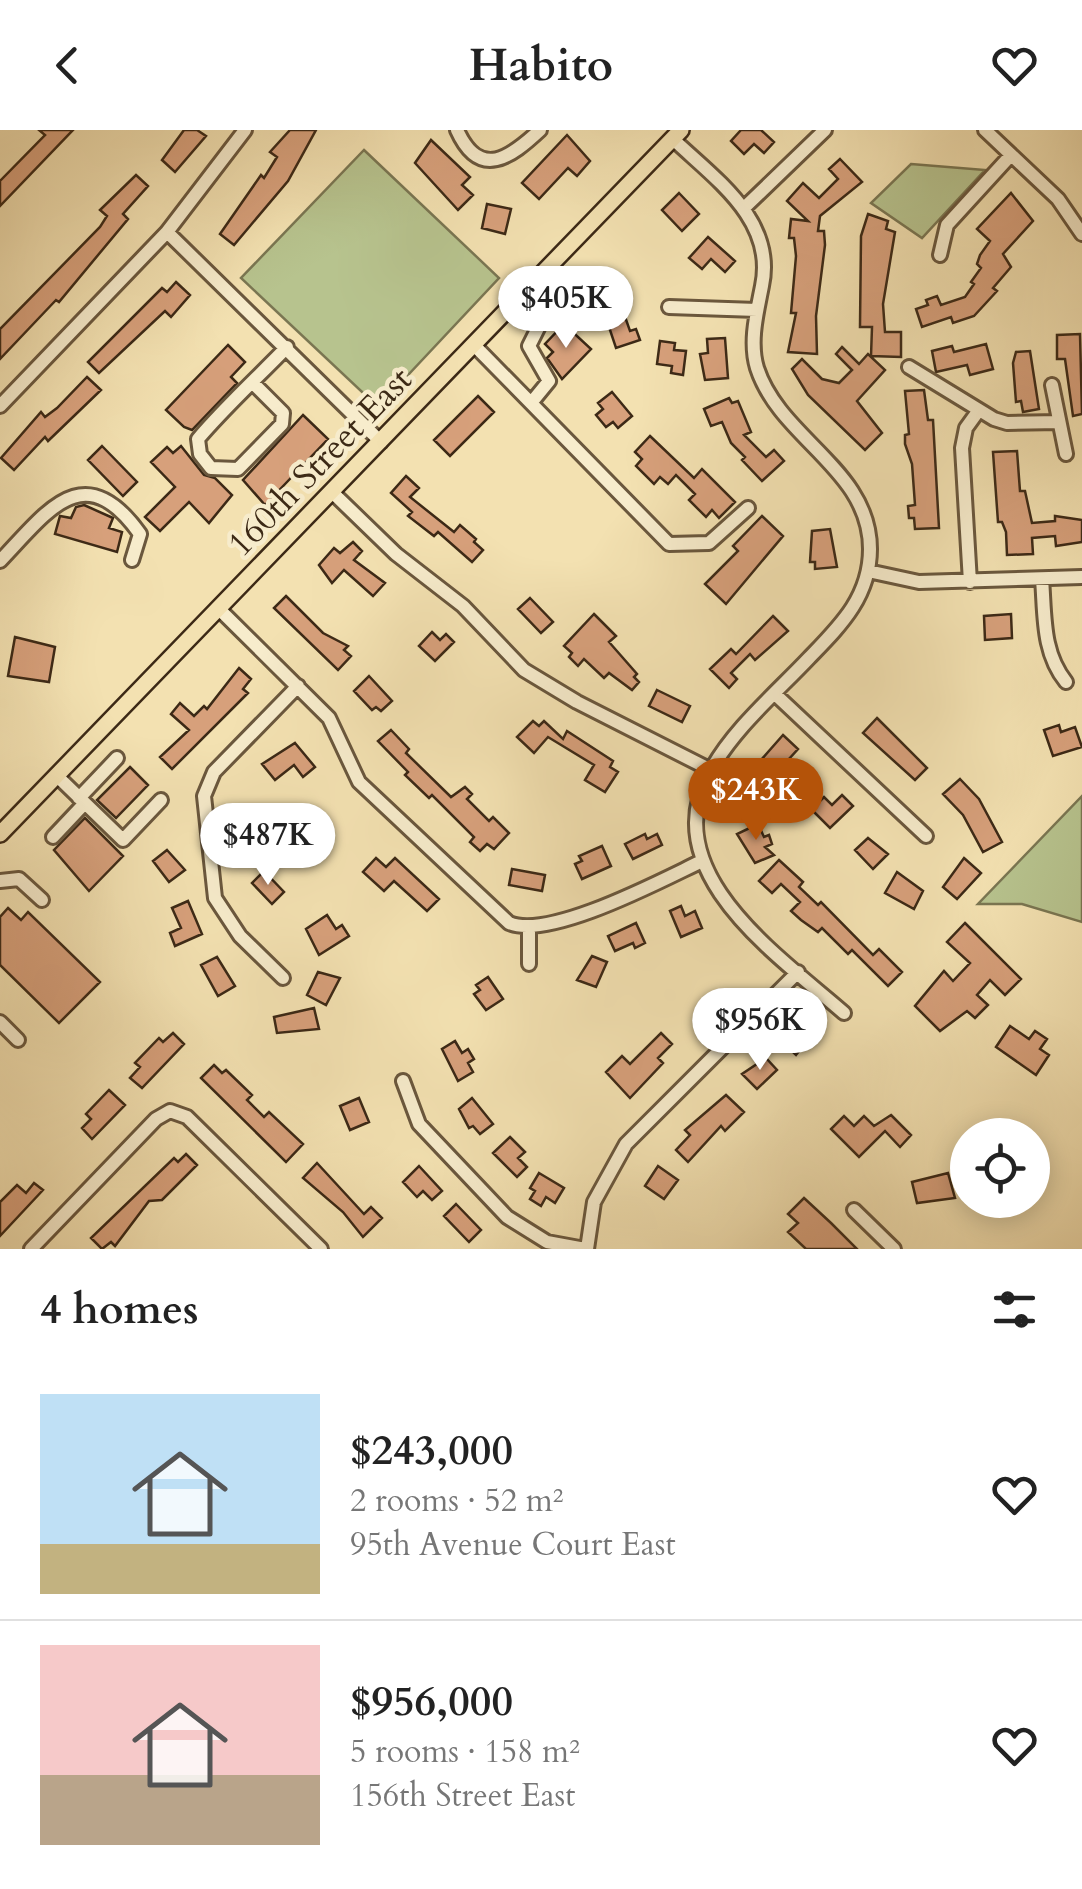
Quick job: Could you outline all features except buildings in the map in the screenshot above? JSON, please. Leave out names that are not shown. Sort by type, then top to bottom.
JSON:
[{"type":"main road","name":"160th Street East","points":[[0,834],[677,134]]},
{"type":"street","points":[[0,406],[168,232],[246,130]]},
{"type":"street","points":[[458,132],[468,148],[485,159],[500,161],[513,156],[540,130]]},
{"type":"street","points":[[744,207],[826,130]]},
{"type":"street","points":[[984,130],[1058,199],[1080,228]]},
{"type":"street","points":[[677,134],[744,207],[758,232],[764,261],[754,346],[769,397],[848,483],[864,507],[869,530],[863,592],[844,624],[776,694],[711,770],[698,810],[700,862],[736,913],[844,1014]]},
{"type":"street","points":[[940,255],[947,225],[1011,155]]},
{"type":"street","points":[[168,232],[381,442]]},
{"type":"street","points":[[526,292],[544,316],[528,346],[549,381],[530,403]]},
{"type":"street","points":[[668,307],[757,310]]},
{"type":"street","points":[[474,345],[668,544],[709,544],[748,508]]},
{"type":"street","points":[[252,382],[283,413],[282,424],[238,469],[211,468],[200,454],[198,439],[252,382],[287,348]]},
{"type":"street","points":[[909,367],[1007,423],[1059,422]]},
{"type":"street","points":[[1052,385],[1066,454]]},
{"type":"street","points":[[970,582],[962,448],[966,428],[979,410]]},
{"type":"street","points":[[332,492],[396,554],[463,606],[524,670],[595,712],[711,770]]},
{"type":"street","points":[[0,561],[61,499],[80,494],[122,508],[140,534],[132,560]]},
{"type":"street","points":[[868,571],[919,582],[1082,577]]},
{"type":"street","points":[[1042,580],[1051,660],[1066,682]]},
{"type":"street","points":[[220,610],[329,718],[350,766],[368,791],[509,924],[529,928],[558,922],[700,862]]},
{"type":"street","points":[[282,978],[240,936],[215,898],[204,796],[214,772],[298,686]]},
{"type":"street","points":[[776,694],[926,836]]},
{"type":"street","points":[[53,837],[117,758]]},
{"type":"street","points":[[56,775],[123,840],[161,800]]},
{"type":"street","points":[[0,881],[20,879],[42,900]]},
{"type":"street","points":[[529,928],[530,964]]},
{"type":"street","points":[[404,1081],[419,1124],[507,1218],[547,1242],[586,1249],[598,1191],[626,1144],[798,972]]},
{"type":"street","points":[[0,1022],[18,1040]]},
{"type":"street","points":[[30,1249],[156,1119],[170,1111],[187,1117],[321,1249]]},
{"type":"street","points":[[854,1210],[894,1249]]},
{"type":"green space","points":[[364,150],[499,278],[378,407],[241,278]]},
{"type":"green space","points":[[911,164],[985,170],[922,238],[871,203]]},
{"type":"green space","points":[[1082,796],[1082,922],[1022,904],[978,904]]}]
